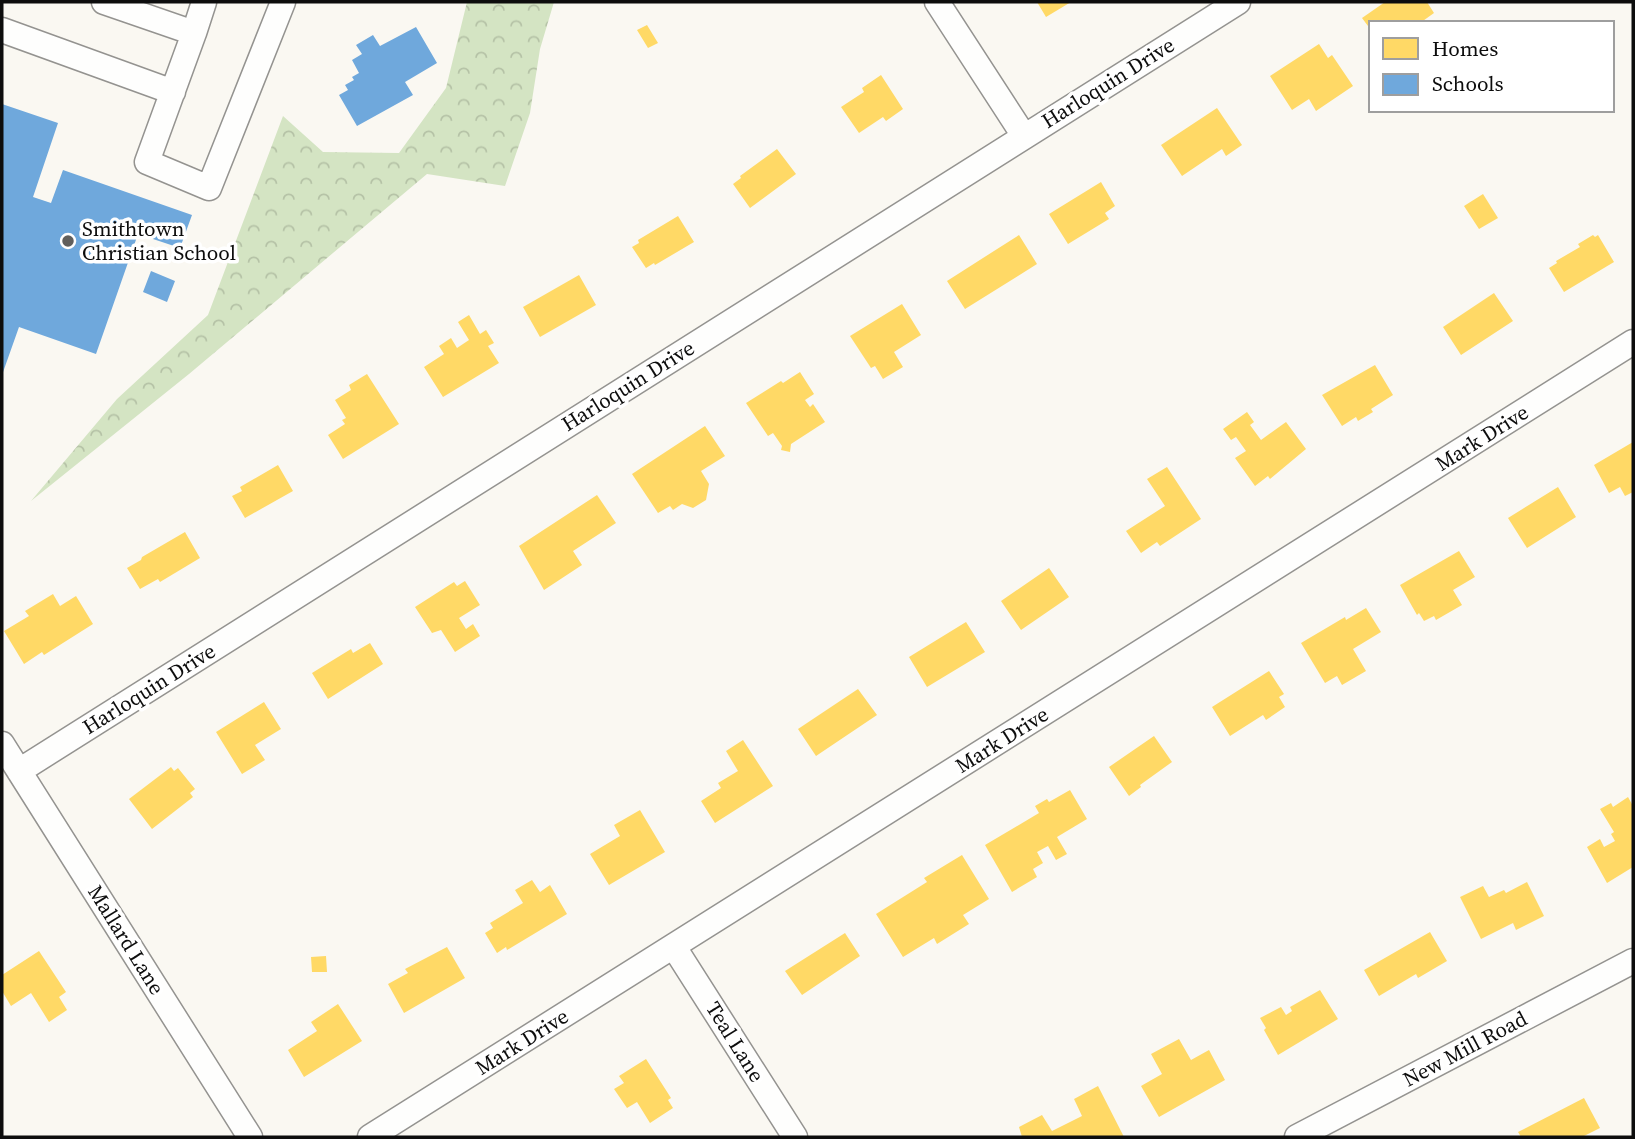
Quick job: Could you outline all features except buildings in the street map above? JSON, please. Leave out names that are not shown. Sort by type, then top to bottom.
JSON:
[{"type":"street","points":[[104,2],[194,33]]},
{"type":"street","points":[[204,2],[147,162],[209,188],[283,2]]},
{"type":"street","points":[[937,2],[1024,136]]},
{"type":"street","name":"Harloquin Drive","points":[[19,771],[1238,2]]},
{"type":"street","points":[[2,30],[173,92]]},
{"type":"street","name":"Mark Drive","points":[[370,1137],[1633,342]]},
{"type":"street","name":"Mallard Lane","points":[[2,744],[250,1137]]},
{"type":"street","name":"Teal Lane","points":[[674,947],[795,1137]]},
{"type":"street","name":"New Mill Road","points":[[1297,1137],[1633,961]]},
{"type":"green space","points":[[467,2],[554,2],[540,49],[530,113],[505,186],[427,174],[189,374],[31,501],[117,399],[208,315],[283,116],[323,152],[399,153],[446,88]]},
{"type":"place","name":"Smithtown Christian School","points":[[68,241]]}]
